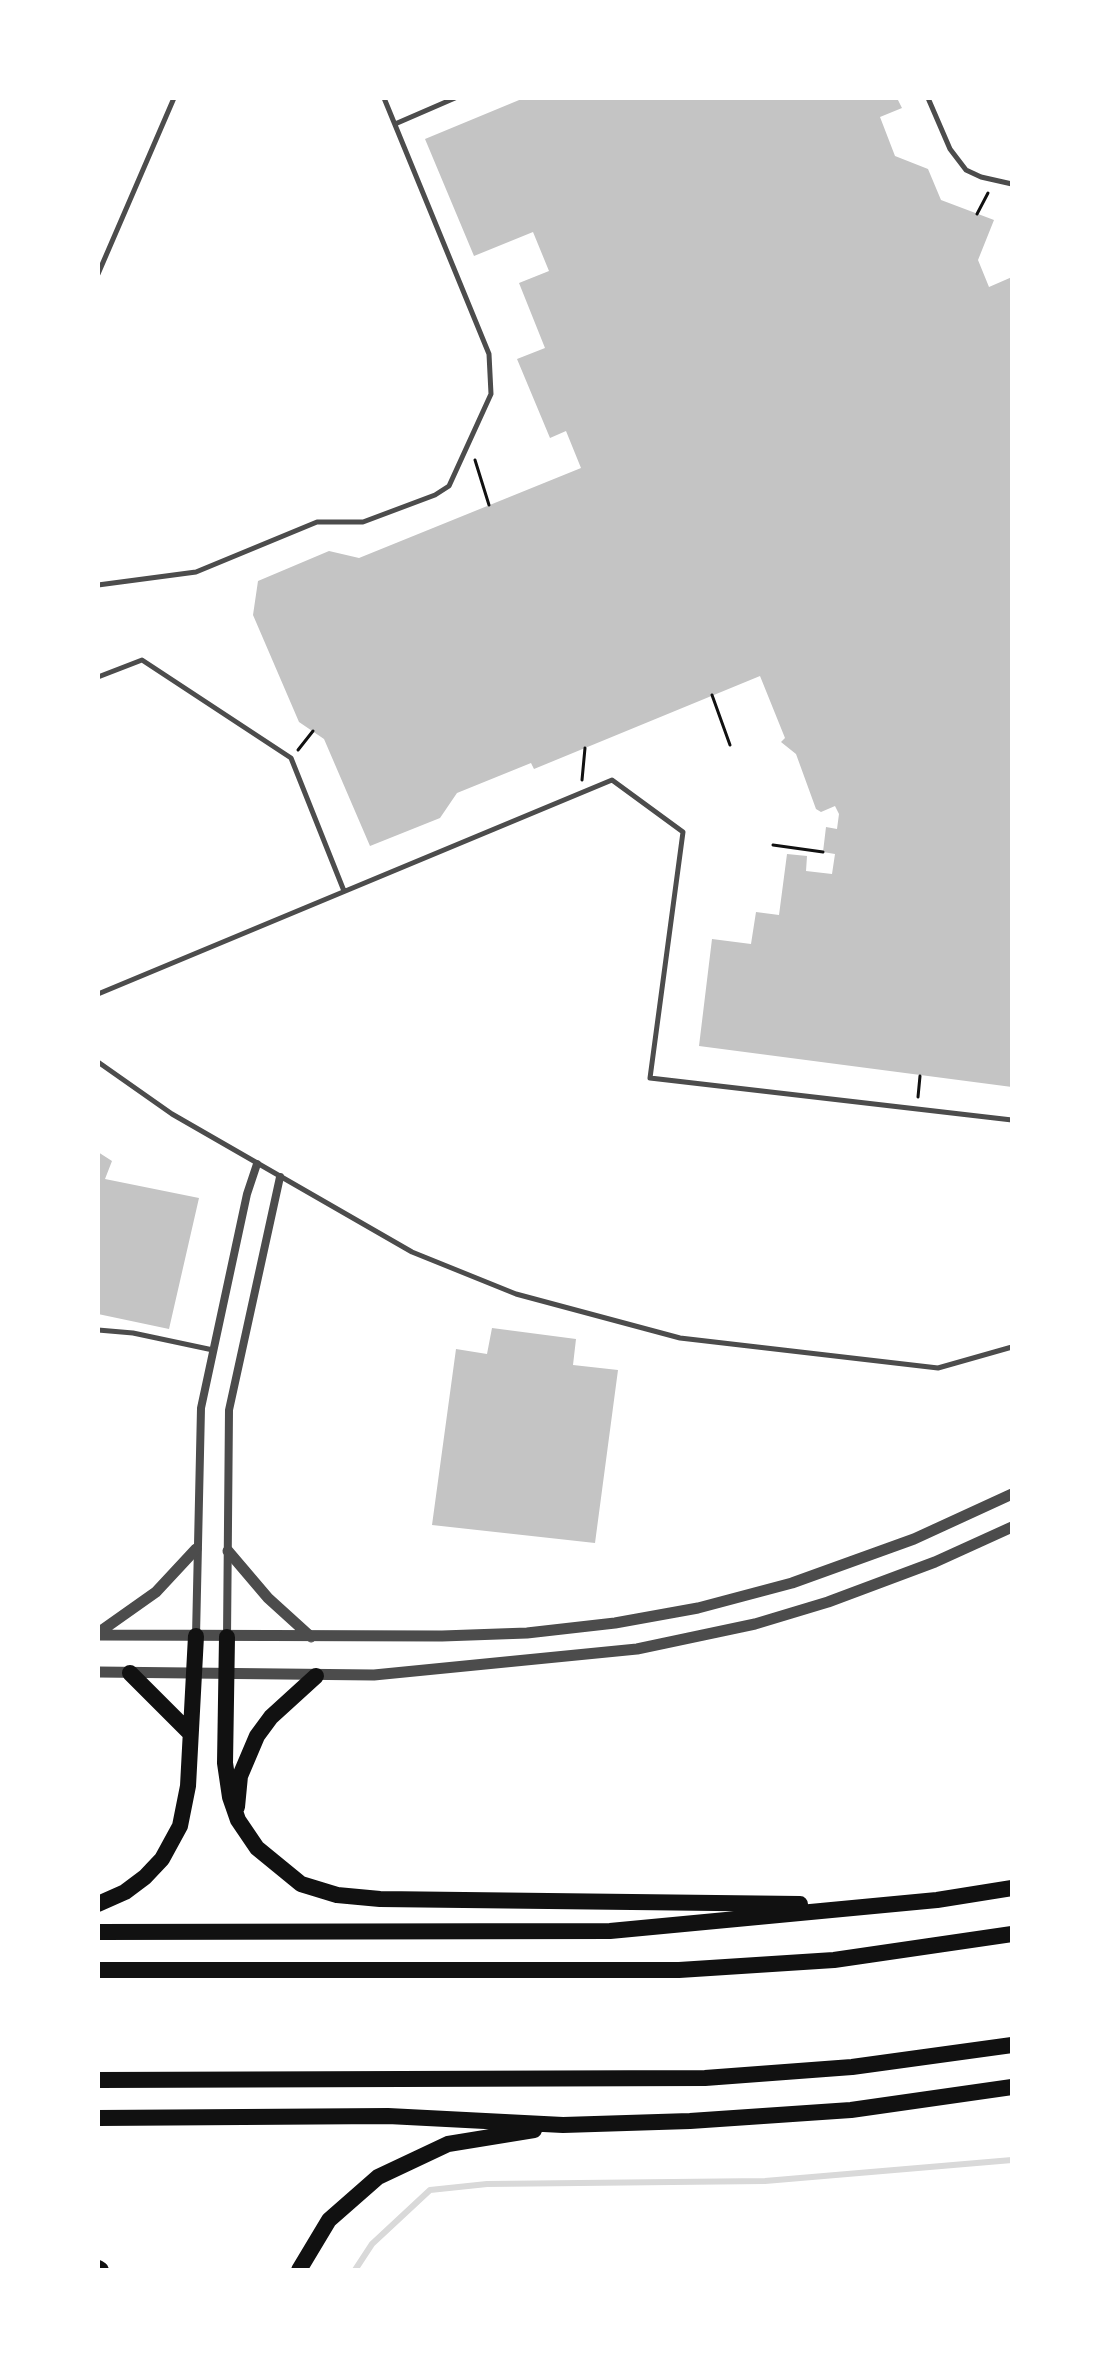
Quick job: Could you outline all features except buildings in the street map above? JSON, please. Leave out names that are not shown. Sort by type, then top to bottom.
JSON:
[{"type":"highway","points":[[98,1904],[134,1886],[155,1867],[170,1847],[187,1799],[196,1636]]},
{"type":"highway","points":[[227,1637],[226,1775],[238,1820],[249,1839],[275,1866],[301,1884],[337,1895],[612,1904],[898,1904]]},
{"type":"highway","points":[[130,1673],[190,1733]]},
{"type":"highway","points":[[238,1820],[237,1792],[250,1747],[271,1717],[316,1676]]},
{"type":"highway","points":[[98,1932],[610,1931],[898,1904],[1012,1888]]},
{"type":"highway","points":[[98,1970],[679,1970],[849,1958],[1012,1934]]},
{"type":"highway","points":[[98,2080],[705,2078],[852,2067],[1012,2045]]},
{"type":"highway","points":[[98,2118],[388,2116],[563,2125],[805,2114],[1012,2087]]},
{"type":"highway","points":[[299,2270],[329,2220],[358,2192],[394,2167],[448,2144],[563,2125]]},
{"type":"street","points":[[196,1636],[199,1428],[247,1194],[257,1164]]},
{"type":"street","points":[[227,1637],[229,1410],[280,1177]]},
{"type":"street","points":[[98,1634],[311,1637],[527,1633],[685,1611],[756,1594],[861,1560],[1012,1494]]},
{"type":"street","points":[[98,1672],[374,1675],[540,1661],[698,1637],[803,1610],[881,1584],[1012,1527]]},
{"type":"street","points":[[98,1634],[156,1592],[196,1549]]},
{"type":"street","points":[[228,1551],[268,1598],[311,1637]]},
{"type":"lane","points":[[98,274],[174,98]]},
{"type":"lane","points":[[98,585],[196,572],[317,522],[363,522],[386,515],[449,486],[491,394],[489,354],[384,98]]},
{"type":"lane","points":[[395,124],[455,98]]},
{"type":"lane","points":[[928,98],[950,149],[966,170],[1012,184]]},
{"type":"lane","points":[[98,677],[142,660],[291,758],[344,891]]},
{"type":"lane","points":[[98,994],[612,780],[683,832],[650,1078],[1012,1120]]},
{"type":"lane","points":[[98,1062],[172,1114],[412,1252],[516,1294],[667,1335],[938,1368],[1012,1347]]},
{"type":"lane","points":[[98,1330],[133,1333],[213,1350]]},
{"type":"path","points":[[977,214],[996,179]]},
{"type":"path","points":[[470,441],[489,505]]},
{"type":"path","points":[[712,695],[730,745]]},
{"type":"path","points":[[291,758],[313,731]]},
{"type":"path","points":[[580,793],[585,748]]},
{"type":"path","points":[[773,845],[823,852]]},
{"type":"path","points":[[916,1109],[920,1076]]},
{"type":"waterway","points":[[355,2270],[372,2244],[430,2190],[487,2184],[765,2181],[1012,2160]]}]
